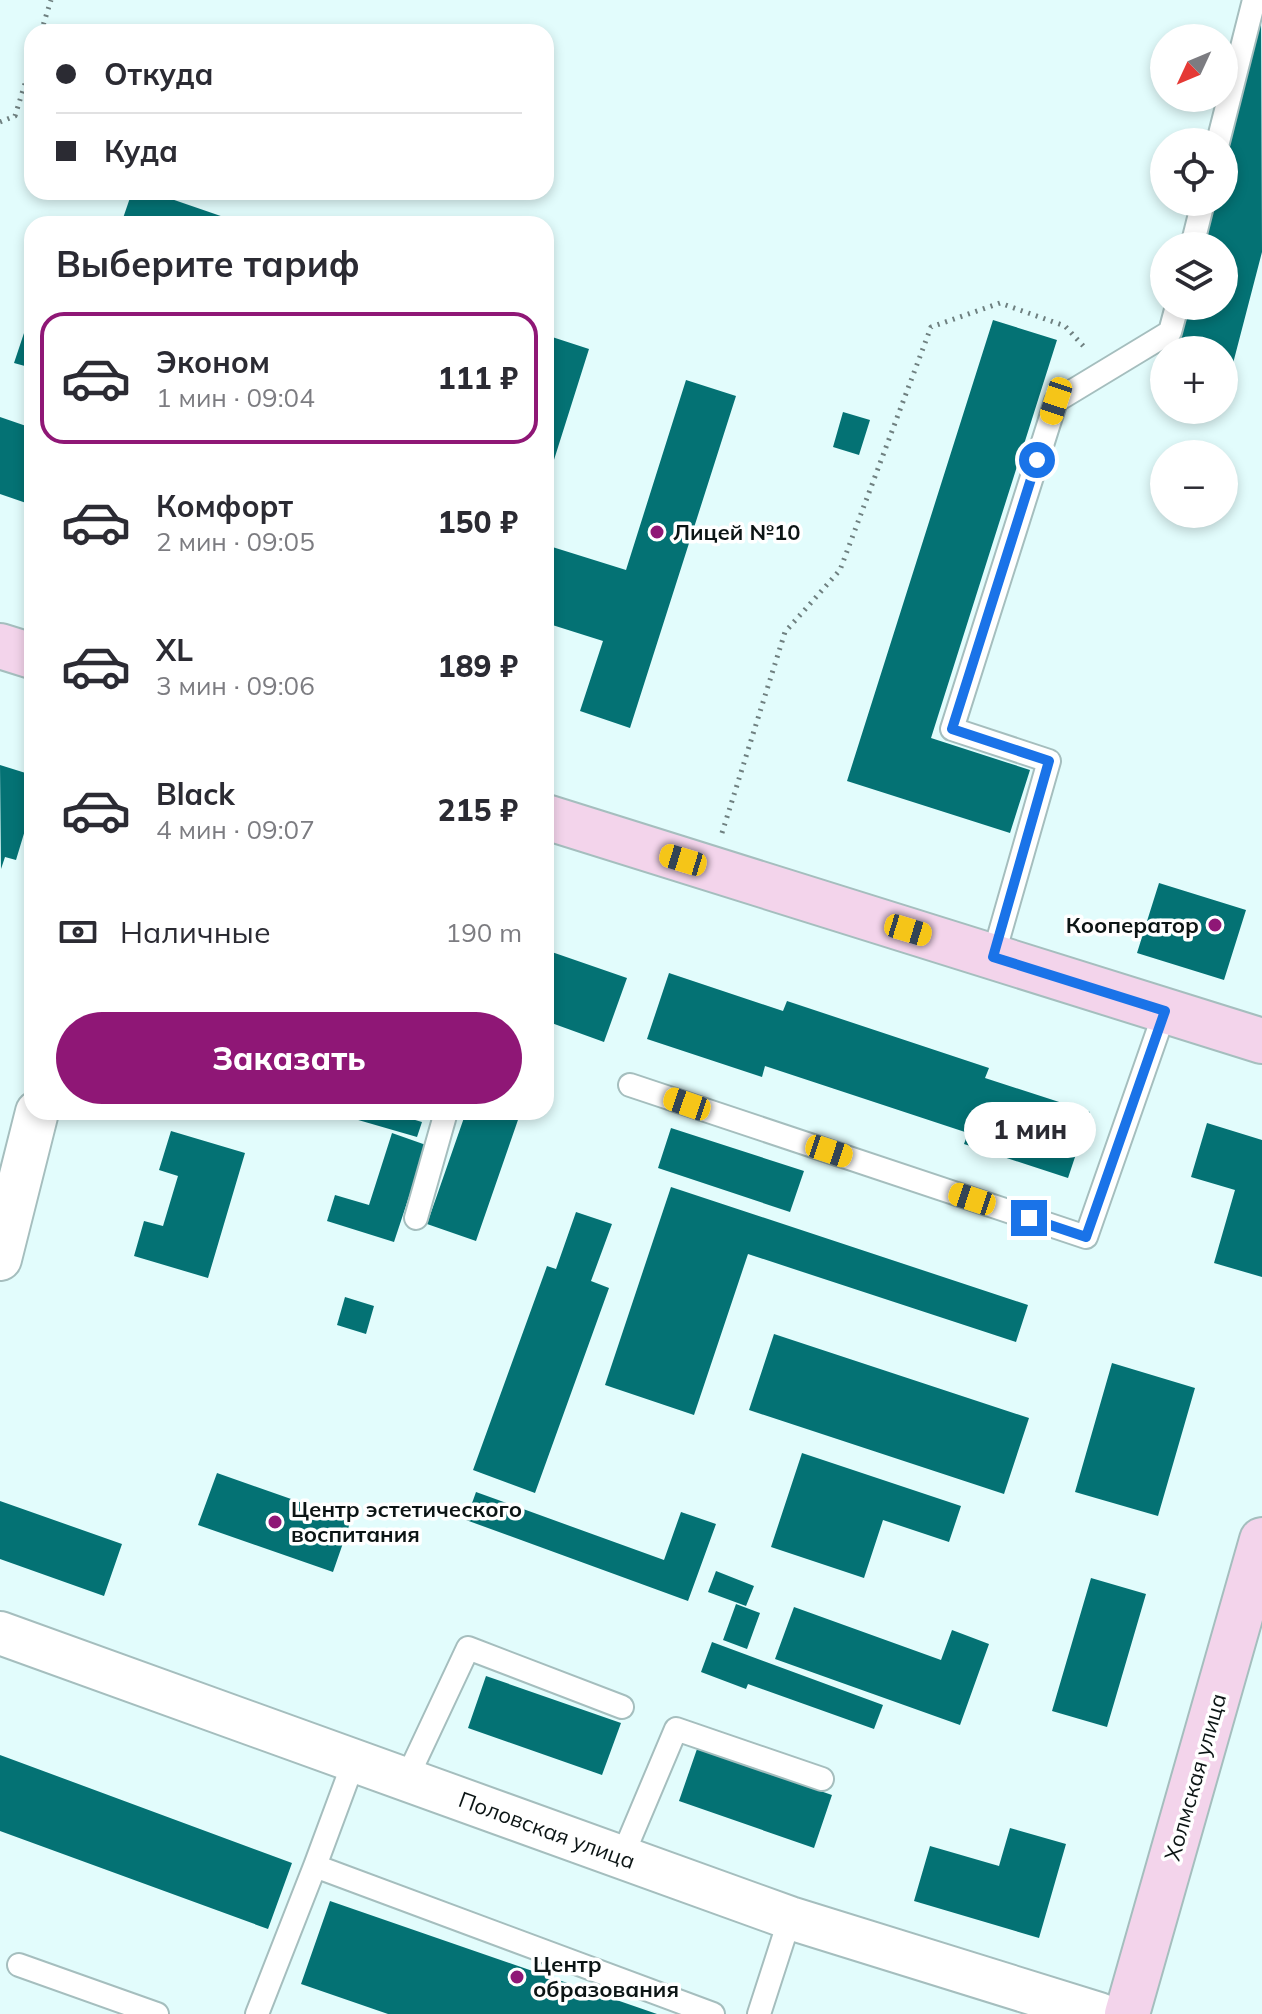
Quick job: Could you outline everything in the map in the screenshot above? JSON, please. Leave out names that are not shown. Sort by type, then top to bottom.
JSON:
[{"type":"main road","points":[[0,646],[24,654]]},
{"type":"main road","points":[[554,819],[1262,1041]]},
{"type":"main road","name":"Холмская улица","points":[[1127,2014],[1262,1540]]},
{"type":"street","points":[[0,1259],[35,1120]]},
{"type":"street","name":"Половская улица","points":[[0,1633],[790,1918],[1099,2014]]},
{"type":"lane","points":[[1222,128],[1254,0]]},
{"type":"lane","points":[[993,957],[1049,761],[952,729],[1056,401],[1170,332],[1173,320]]},
{"type":"lane","points":[[630,1085],[1086,1237],[1165,1011]]},
{"type":"lane","points":[[416,1218],[444,1120]]},
{"type":"lane","points":[[406,1780],[468,1648],[622,1707]]},
{"type":"lane","points":[[622,1857],[676,1729],[822,1779]]},
{"type":"lane","points":[[257,2014],[354,1761]]},
{"type":"lane","points":[[315,1866],[713,2014]]},
{"type":"lane","points":[[759,2014],[790,1918]]},
{"type":"lane","points":[[19,1965],[157,2014]]},
{"type":"path","points":[[44,24],[51,0]]},
{"type":"path","points":[[0,122],[15,116],[24,87]]},
{"type":"path","points":[[711,868],[785,632],[840,570],[931,327],[1000,303],[1065,326],[1105,370]]},
{"type":"building","points":[[1261,14],[1262,252],[1238,344],[1238,336],[1177,336],[1181,320],[1238,320],[1238,232],[1204,232],[1208,216],[1238,216],[1238,128],[1231,128],[1235,112],[1238,112]]},
{"type":"building","points":[[129,200],[174,200],[221,216],[124,216]]},
{"type":"building","points":[[993,320],[1057,340],[931,738],[1030,770],[1010,833],[847,781]]},
{"type":"building","points":[[24,333],[24,366],[14,363]]},
{"type":"building","points":[[554,338],[589,349],[554,460]]},
{"type":"building","points":[[686,380],[736,396],[630,728],[580,711],[603,641],[554,626],[554,548],[626,570]]},
{"type":"building","points":[[843,412],[870,420],[859,455],[833,447]]},
{"type":"building","points":[[0,417],[24,425],[24,502],[0,494]]},
{"type":"building","points":[[0,765],[24,772],[24,834],[16,860],[5,857],[1,869]]},
{"type":"building","points":[[1159,883],[1246,910],[1224,980],[1137,953]]},
{"type":"building","points":[[554,953],[627,978],[604,1042],[554,1024]]},
{"type":"building","points":[[669,973],[783,1011],[787,1001],[989,1068],[985,1078],[1090,1112],[1068,1178],[964,1144],[968,1133],[765,1066],[762,1077],[647,1039]]},
{"type":"building","points":[[358,1120],[415,1120],[422,1122],[417,1137]]},
{"type":"building","points":[[463,1120],[518,1120],[476,1241],[427,1224]]},
{"type":"building","points":[[1207,1123],[1262,1140],[1262,1277],[1214,1263],[1235,1190],[1191,1177]]},
{"type":"building","points":[[671,1128],[804,1171],[790,1212],[658,1168]]},
{"type":"building","points":[[171,1131],[245,1153],[208,1278],[134,1256],[144,1221],[163,1226],[178,1176],[159,1170]]},
{"type":"building","points":[[392,1133],[426,1145],[394,1242],[327,1221],[335,1195],[369,1205]]},
{"type":"building","points":[[671,1187],[1028,1305],[1016,1342],[748,1254],[694,1415],[605,1385]]},
{"type":"building","points":[[576,1212],[612,1224],[591,1281],[609,1288],[535,1493],[473,1470],[547,1266],[556,1269]]},
{"type":"building","points":[[345,1297],[374,1306],[366,1334],[337,1325]]},
{"type":"building","points":[[774,1334],[1029,1418],[1004,1494],[749,1410]]},
{"type":"building","points":[[1112,1363],[1195,1388],[1158,1516],[1075,1492]]},
{"type":"building","points":[[802,1453],[961,1506],[949,1542],[883,1520],[864,1578],[771,1547]]},
{"type":"building","name":"Центр эстетического воспитания","points":[[217,1473],[351,1520],[333,1572],[198,1525]]},
{"type":"building","points":[[476,1492],[664,1560],[681,1512],[716,1524],[688,1601],[466,1520]]},
{"type":"building","points":[[0,1501],[122,1544],[104,1596],[0,1559]]},
{"type":"building","points":[[716,1571],[754,1586],[746,1606],[708,1592]]},
{"type":"building","points":[[1091,1578],[1146,1594],[1107,1727],[1052,1711]]},
{"type":"building","points":[[736,1604],[760,1613],[747,1649],[723,1640]]},
{"type":"building","points":[[794,1607],[941,1660],[952,1630],[989,1644],[960,1725],[775,1659]]},
{"type":"building","points":[[712,1642],[883,1705],[874,1729],[748,1684],[746,1689],[701,1672]]},
{"type":"building","points":[[486,1676],[621,1723],[602,1775],[468,1728]]},
{"type":"building","points":[[697,1749],[832,1795],[814,1848],[679,1801]]},
{"type":"building","points":[[0,1755],[292,1863],[268,1929],[0,1831]]},
{"type":"building","points":[[1010,1828],[1066,1844],[1039,1938],[914,1901],[930,1846],[999,1866]]},
{"type":"building","points":[[330,1901],[657,2014],[388,2014],[301,1984]]},
{"type":"place","name":"Лицей №10","points":[[657,532]]},
{"type":"place","name":"Кооператор","points":[[1215,925]]},
{"type":"place","name":"Центр эстетического воспитания","points":[[275,1522]]},
{"type":"place","name":"Центр образования","points":[[517,1977]]},
{"type":"route","points":[[1029,1218],[1086,1237],[1165,1011],[993,957],[1049,761],[952,729],[1037,460]]}]
